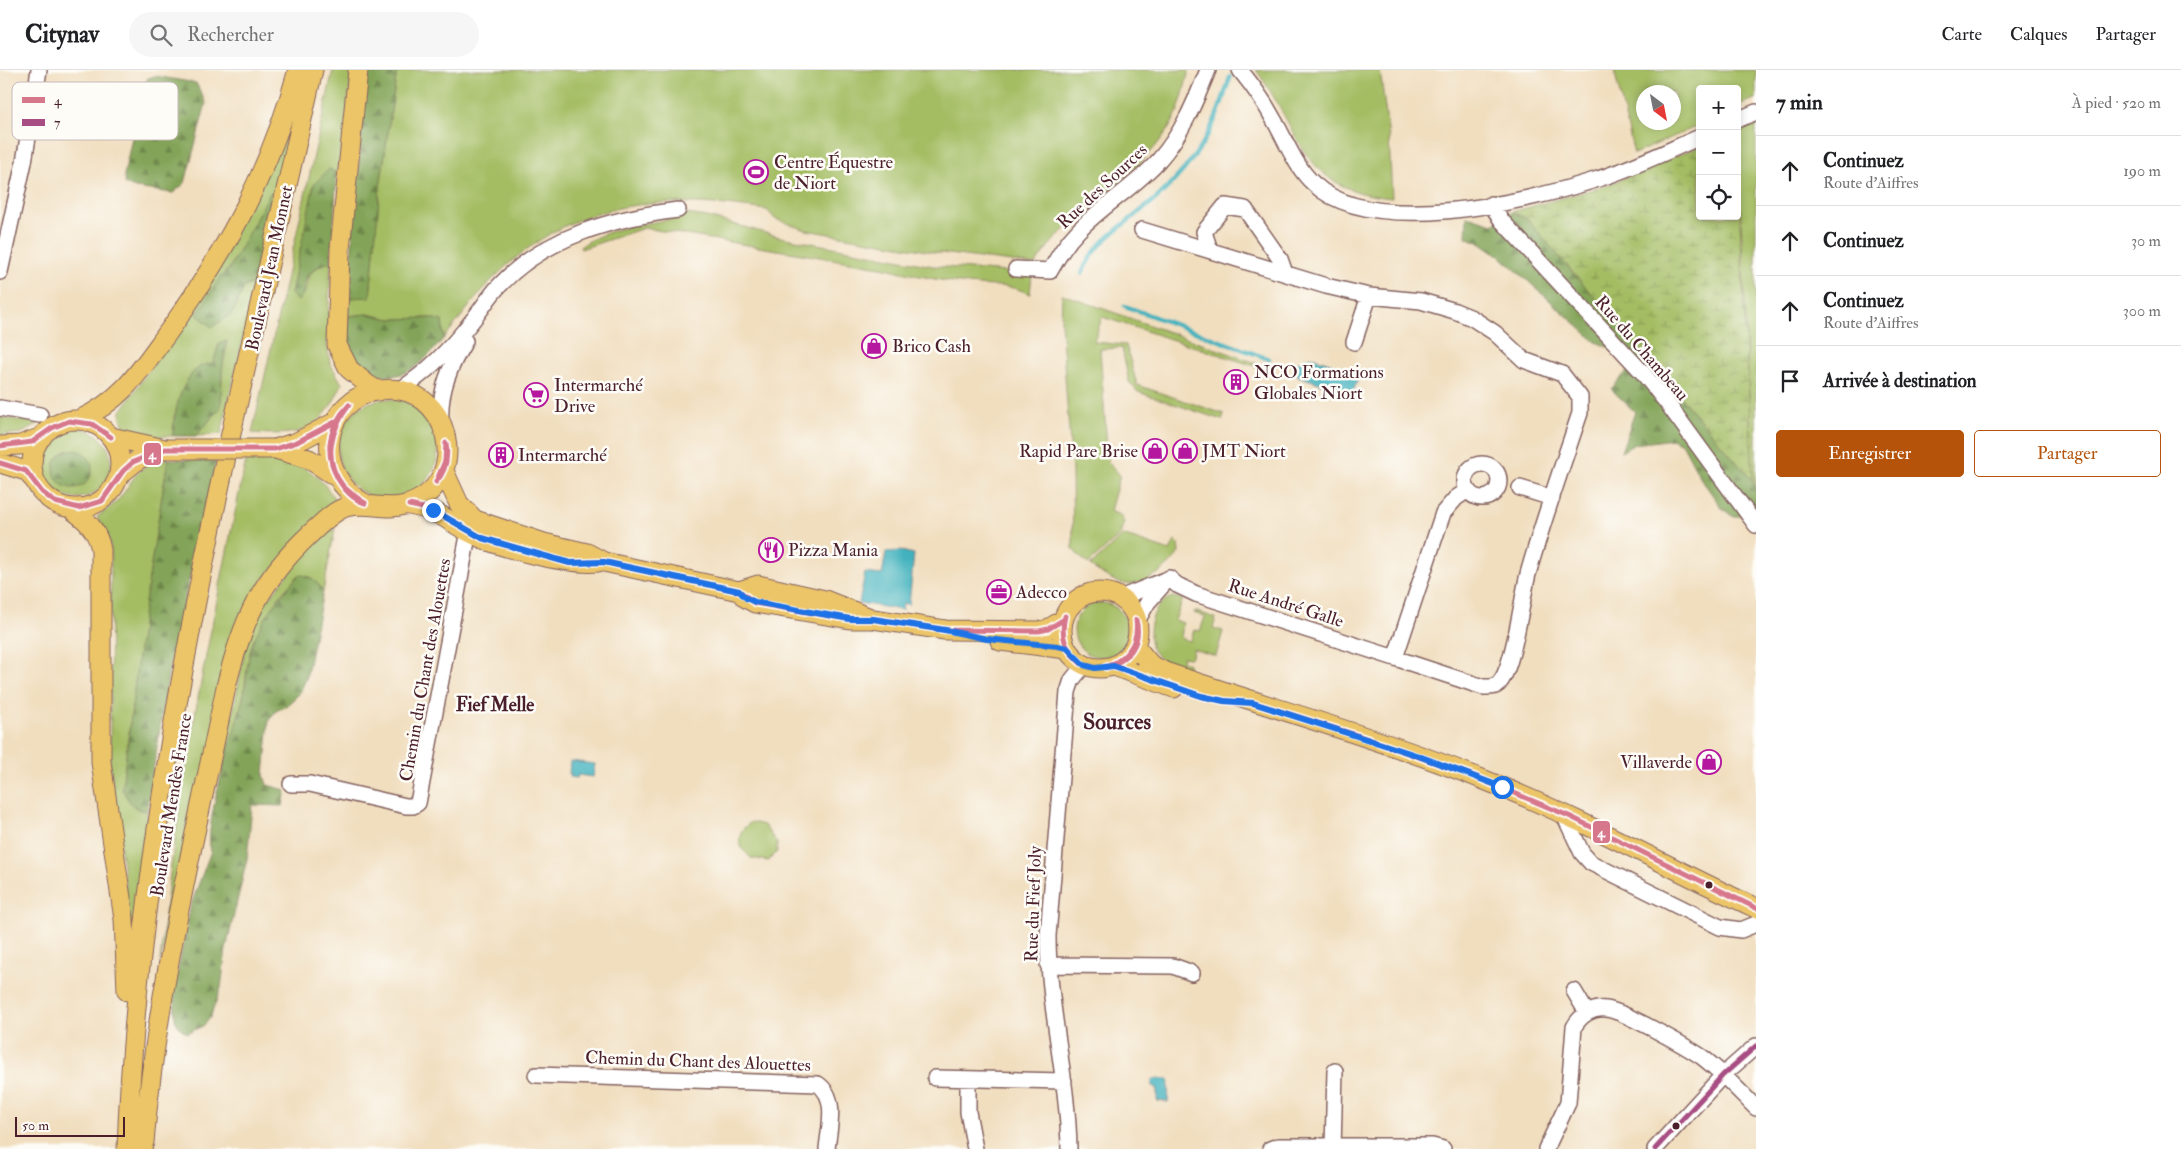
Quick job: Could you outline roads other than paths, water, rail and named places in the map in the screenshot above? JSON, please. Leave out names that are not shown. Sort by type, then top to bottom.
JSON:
[{"type":"main road","points":[[0,446],[20,445],[42,437],[55,426],[78,420],[112,401],[134,379],[222,253],[247,208],[266,163],[298,70]]},
{"type":"main road","name":"Boulevard Jean Monnet","points":[[231,465],[313,70]]},
{"type":"main road","name":"Boulevard Jean Monnet","points":[[231,465],[321,70]]},
{"type":"main road","points":[[358,70],[340,249],[337,345],[349,369],[378,390]]},
{"type":"main road","points":[[141,1149],[144,1142],[159,1012],[226,686],[239,635],[265,585],[293,550],[329,518],[344,508],[366,504],[387,508],[409,504],[429,492],[444,472],[448,447],[441,421],[423,401],[398,390],[378,390],[352,402],[335,422],[297,442],[275,449]]},
{"type":"main road","points":[[70,508],[81,508],[101,501],[115,485],[119,475],[120,455],[111,437],[97,425],[78,420]]},
{"type":"main road","points":[[335,422],[329,450],[335,476]]},
{"type":"main road","points":[[35,481],[32,463],[34,453],[42,437]]},
{"type":"main road","points":[[111,437],[165,449],[275,449],[309,459],[335,476],[348,492],[366,504]]},
{"type":"main road","points":[[119,475],[139,459],[165,449]]},
{"type":"main road","points":[[0,463],[26,471],[49,499],[70,508],[87,521],[100,541],[101,762],[106,809],[120,884],[126,948],[128,1005],[122,1104],[128,1110]]},
{"type":"main road","name":"Boulevard Mendès France","points":[[126,1149],[136,1002],[155,840],[201,578],[231,465]]},
{"type":"main road","name":"Boulevard Mendès France","points":[[135,1149],[146,1000],[164,841],[182,728],[231,465]]},
{"type":"main road","points":[[444,472],[459,504],[475,520],[544,543],[587,553],[604,562]]},
{"type":"main road","points":[[409,504],[433,510],[470,533],[496,543],[570,563],[604,562],[739,591],[758,585],[825,600],[873,619],[945,630],[987,639],[1067,648]]},
{"type":"main road","points":[[1114,666],[1130,654],[1135,646],[1138,630],[1133,612],[1120,598],[1100,592],[1083,597],[1070,608],[1064,620],[1063,639],[1067,648],[1084,665],[1095,668],[1114,666],[1201,696],[1224,701],[1253,703]]},
{"type":"main road","points":[[945,630],[1039,631],[1048,629],[1064,620]]},
{"type":"main road","points":[[1135,646],[1145,659],[1158,669],[1227,691],[1253,703],[1453,768],[1563,813],[1756,908]]},
{"type":"street","name":"Rue des Sources","points":[[1016,269],[1050,272],[1063,249],[1078,231],[1133,186],[1160,160],[1178,135],[1194,105],[1208,70]]},
{"type":"street","points":[[1240,70],[1273,118],[1312,184],[1345,204],[1375,210],[1407,212],[1452,211],[1559,191],[1629,168],[1696,139]]},
{"type":"street","points":[[1741,118],[1756,112]]},
{"type":"street","points":[[0,272],[28,140]]},
{"type":"street","name":"Rue du Chambeau","points":[[1491,204],[1502,221],[1643,373],[1667,402],[1756,525]]},
{"type":"street","points":[[1210,250],[1204,232],[1225,206],[1245,209],[1280,259],[1285,273]]},
{"type":"street","points":[[398,390],[434,365],[474,320],[500,284],[532,258],[548,248],[612,222],[643,214],[678,210]]},
{"type":"street","name":"Rue André Galle","points":[[1142,230],[1369,296],[1422,301],[1455,311],[1472,318],[1495,333],[1524,360],[1562,374],[1580,397],[1580,413],[1528,576],[1510,655],[1500,682],[1493,688],[1483,687],[1196,594],[1177,585],[1169,578]]},
{"type":"street","points":[[1354,342],[1369,296]]},
{"type":"street","points":[[441,421],[442,393],[447,377],[474,320]]},
{"type":"street","points":[[0,408],[40,415]]},
{"type":"street","points":[[1520,488],[1552,498]]},
{"type":"street","points":[[1395,658],[1443,513],[1448,505],[1468,490]]},
{"type":"street","name":"Chemin du Chant des Alouettes","points":[[291,784],[310,784],[406,806],[413,806],[418,803],[421,798],[470,533]]},
{"type":"street","points":[[1120,598],[1169,578]]},
{"type":"street","points":[[1137,621],[1148,602],[1169,578]]},
{"type":"street","name":"Rue du Fief Joly","points":[[1069,1149],[1064,1081],[1048,965],[1054,837],[1068,692],[1072,680],[1084,665]]},
{"type":"street","points":[[1563,813],[1582,853],[1591,863],[1720,927],[1741,930],[1756,924]]},
{"type":"street","points":[[1048,965],[1173,966],[1192,973]]},
{"type":"street","points":[[1574,990],[1587,1013]]},
{"type":"street","points":[[1546,1149],[1559,1126],[1569,1097],[1574,1027],[1587,1013],[1599,1009],[1614,1011],[1686,1046],[1723,1075],[1756,1108]]},
{"type":"street","points":[[1655,1149],[1723,1075],[1756,1046]]},
{"type":"street","points":[[1334,1147],[1335,1071]]},
{"type":"street","name":"Chemin du Chant des Alouettes","points":[[536,1075],[818,1084],[826,1090],[830,1099],[827,1149]]},
{"type":"street","points":[[935,1078],[1064,1081]]},
{"type":"street","points":[[968,1079],[968,1112],[975,1149]]},
{"type":"street","points":[[1270,1149],[1278,1146],[1432,1146],[1443,1149]]},
{"type":"water","points":[[1310,356],[1360,374],[1352,394],[1298,376],[1295,370],[1297,363]]},
{"type":"water","points":[[901,551],[914,554],[909,605],[903,603],[902,610],[859,603],[865,573],[882,575],[886,552]]},
{"type":"water","points":[[570,761],[595,764],[593,777],[578,775],[577,778],[570,777]]},
{"type":"water","points":[[1152,1079],[1169,1079],[1168,1102],[1157,1101],[1157,1088],[1152,1085]]},
{"type":"waterway","points":[[1082,273],[1089,260],[1106,239],[1160,195],[1195,155],[1212,127],[1230,77]]},
{"type":"waterway","points":[[1125,306],[1269,359]]},
{"type":"place","name":"Centre Équestre de Niort","points":[[756,172]]},
{"type":"place","name":"Brico Cash","points":[[874,346]]},
{"type":"place","name":"NCO Formations Globales Niort","points":[[1236,382]]},
{"type":"place","name":"Intermarché Drive","points":[[536,395]]},
{"type":"place","name":"Rapid Pare Brise","points":[[1155,451]]},
{"type":"place","name":"JMT Niort","points":[[1185,451]]},
{"type":"place","name":"Intermarché","points":[[501,455]]},
{"type":"place","name":"Pizza Mania","points":[[771,550]]},
{"type":"place","name":"Adecco","points":[[999,592]]},
{"type":"place","name":"Villaverde","points":[[1709,762]]},
{"type":"district","name":"Fief Melle","points":[[495,704]]},
{"type":"district","name":"Sources","points":[[1117,721]]}]
